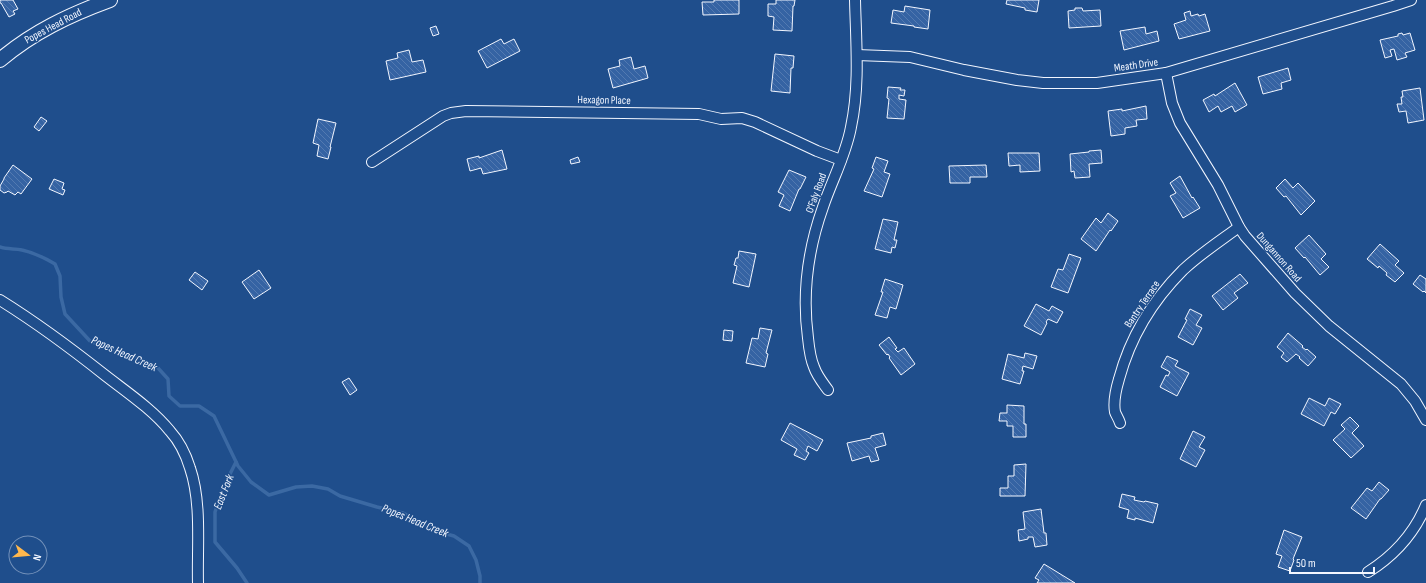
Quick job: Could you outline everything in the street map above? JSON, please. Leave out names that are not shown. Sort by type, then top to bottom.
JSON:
[{"type":"street","name":"Popes Head Road","points":[[0,60],[18,45],[44,29],[84,10],[110,0]]},
{"type":"street","name":"O'Faly Road","points":[[828,390],[814,368],[810,355],[805,322],[805,288],[808,260],[814,234],[841,160],[854,116],[857,55],[855,0]]},
{"type":"street","name":"Meath Drive","points":[[857,55],[910,57],[987,75],[1042,83],[1097,83],[1166,73],[1411,0]]},
{"type":"street","name":"Dungannon Road","points":[[1166,73],[1172,103],[1180,123],[1218,185],[1239,227],[1270,266],[1300,298],[1339,334],[1401,384],[1415,401],[1426,420]]},
{"type":"street","name":"Hexagon Place","points":[[372,162],[443,116],[466,110],[699,114],[721,119],[742,118],[755,122],[816,151],[841,160]]},
{"type":"street","name":"Bantry Terrace","points":[[1120,423],[1115,412],[1114,403],[1117,385],[1128,352],[1145,318],[1162,294],[1183,270],[1204,252],[1239,227]]},
{"type":"street","points":[[0,300],[24,315],[125,390],[161,421],[178,441],[186,455],[195,490],[197,508],[198,583]]},
{"type":"street","points":[[1368,572],[1394,553],[1416,524],[1426,505]]},
{"type":"building","points":[[0,0],[13,0],[18,9],[13,11],[15,14],[9,17],[0,3]]},
{"type":"building","points":[[714,0],[739,0],[739,14],[703,15],[702,2],[714,2]]},
{"type":"building","points":[[776,0],[795,0],[793,6],[792,31],[773,30],[774,17],[768,16],[768,4],[776,4]]},
{"type":"building","points":[[1007,0],[1039,0],[1037,12],[1006,4]]},
{"type":"building","points":[[905,6],[930,10],[928,29],[891,23],[893,10],[904,12]]},
{"type":"building","points":[[1075,8],[1082,8],[1083,11],[1100,10],[1101,26],[1069,28],[1068,11],[1075,10]]},
{"type":"building","points":[[1190,11],[1191,16],[1205,14],[1210,31],[1179,39],[1174,24],[1186,20],[1184,13]]},
{"type":"building","points":[[436,26],[439,34],[433,36],[430,28]]},
{"type":"building","points":[[1145,27],[1146,34],[1157,31],[1159,41],[1124,50],[1120,31]]},
{"type":"building","points":[[1402,33],[1403,35],[1410,33],[1415,50],[1405,53],[1407,57],[1397,60],[1394,49],[1390,50],[1392,56],[1385,58],[1380,40],[1398,36],[1398,34]]},
{"type":"building","points":[[501,39],[504,44],[514,39],[520,51],[487,68],[478,51]]},
{"type":"building","points":[[409,50],[412,62],[423,60],[426,72],[390,80],[386,61],[398,58],[397,53]]},
{"type":"building","points":[[775,54],[794,56],[793,68],[791,68],[790,93],[771,91]]},
{"type":"building","points":[[631,57],[634,69],[645,66],[648,78],[613,88],[608,69],[620,66],[619,60]]},
{"type":"building","points":[[1288,68],[1291,80],[1281,83],[1282,89],[1263,94],[1258,77]]},
{"type":"building","points":[[1235,83],[1247,105],[1235,112],[1232,106],[1221,112],[1218,106],[1209,112],[1203,100],[1214,94],[1215,96]]},
{"type":"building","points":[[888,87],[901,88],[900,90],[905,90],[904,96],[899,95],[899,99],[906,100],[904,119],[887,118],[889,99],[887,98]]},
{"type":"building","points":[[1420,88],[1424,120],[1408,123],[1406,111],[1399,112],[1397,104],[1402,104],[1402,91]]},
{"type":"building","points":[[1146,106],[1147,119],[1136,120],[1137,126],[1125,128],[1125,134],[1111,136],[1108,111],[1122,109],[1122,111]]},
{"type":"building","points":[[41,117],[47,121],[39,131],[34,127]]},
{"type":"building","points":[[318,119],[336,123],[328,159],[317,156],[319,145],[313,143]]},
{"type":"building","points":[[502,150],[507,169],[483,174],[481,168],[470,171],[467,159],[479,156],[479,158]]},
{"type":"building","points":[[1101,150],[1102,163],[1089,164],[1090,177],[1075,178],[1074,171],[1071,172],[1070,154]]},
{"type":"building","points":[[1008,153],[1039,153],[1040,171],[1020,172],[1020,165],[1009,166]]},
{"type":"building","points":[[578,157],[580,162],[571,164],[570,160]]},
{"type":"building","points":[[876,157],[888,161],[884,172],[890,174],[882,197],[864,191],[874,169],[872,168]]},
{"type":"building","points":[[13,165],[32,179],[21,194],[18,192],[15,195],[8,191],[4,193],[0,190],[0,186],[4,178]]},
{"type":"building","points":[[986,165],[987,177],[970,177],[970,183],[950,183],[949,166]]},
{"type":"building","points":[[789,170],[806,177],[799,189],[790,211],[779,206],[784,195],[778,192]]},
{"type":"building","points":[[1180,176],[1192,198],[1193,197],[1200,208],[1183,218],[1170,196],[1176,193],[1170,183]]},
{"type":"building","points":[[54,179],[64,183],[62,189],[65,190],[63,195],[49,189]]},
{"type":"building","points":[[1285,179],[1293,188],[1298,183],[1315,201],[1301,215],[1286,196],[1284,197],[1276,188]]},
{"type":"building","points":[[1108,213],[1118,221],[1096,251],[1081,239],[1096,218],[1101,223]]},
{"type":"building","points":[[883,219],[898,222],[894,240],[897,240],[895,248],[892,247],[891,253],[875,249]]},
{"type":"building","points":[[1309,235],[1326,254],[1321,259],[1329,267],[1320,275],[1305,257],[1304,258],[1295,248]]},
{"type":"building","points":[[1380,244],[1399,261],[1395,265],[1404,273],[1395,282],[1386,275],[1387,273],[1379,266],[1378,268],[1367,259]]},
{"type":"building","points":[[739,251],[756,254],[749,287],[733,283],[737,266],[734,265],[736,258],[738,258]]},
{"type":"building","points":[[1069,254],[1081,258],[1068,293],[1051,287],[1058,269],[1063,270]]},
{"type":"building","points":[[259,270],[271,288],[254,299],[242,282]]},
{"type":"building","points":[[195,272],[208,281],[202,290],[189,280]]},
{"type":"building","points":[[1240,274],[1248,283],[1234,293],[1238,298],[1223,310],[1212,296]]},
{"type":"building","points":[[1420,275],[1426,279],[1426,293],[1413,284]]},
{"type":"building","points":[[885,279],[903,285],[896,309],[890,307],[887,318],[875,315],[883,292],[881,292]]},
{"type":"building","points":[[1036,304],[1049,311],[1052,306],[1063,312],[1057,323],[1048,319],[1041,335],[1024,326]]},
{"type":"building","points":[[1190,309],[1202,315],[1196,325],[1202,328],[1193,345],[1178,337],[1187,320],[1185,319]]},
{"type":"building","points":[[760,328],[772,330],[766,353],[768,354],[765,367],[746,363],[752,338],[758,339]]},
{"type":"building","points":[[724,330],[733,331],[732,341],[723,340]]},
{"type":"building","points":[[1288,333],[1303,346],[1302,347],[1306,350],[1307,349],[1316,357],[1308,366],[1296,354],[1287,362],[1281,357],[1284,353],[1277,347]]},
{"type":"building","points":[[889,337],[897,348],[895,349],[898,352],[904,348],[915,364],[901,375],[889,358],[890,357],[888,354],[887,355],[879,345]]},
{"type":"building","points":[[1025,353],[1037,356],[1033,369],[1023,366],[1022,371],[1024,371],[1020,384],[1002,379],[1008,354],[1024,358]]},
{"type":"building","points":[[1167,356],[1178,361],[1175,366],[1189,373],[1177,396],[1160,387],[1166,375],[1168,376],[1170,372],[1161,367]]},
{"type":"building","points":[[349,378],[357,390],[350,395],[342,382]]},
{"type":"building","points":[[1309,398],[1325,406],[1329,398],[1341,404],[1335,414],[1331,412],[1324,426],[1301,414]]},
{"type":"building","points":[[1007,405],[1024,406],[1026,437],[1013,437],[1013,426],[1007,426],[1007,421],[999,421],[1000,413],[1007,413]]},
{"type":"building","points":[[1350,417],[1359,426],[1352,433],[1364,446],[1351,458],[1333,440],[1345,429],[1341,425]]},
{"type":"building","points":[[790,423],[823,440],[817,451],[808,446],[806,451],[809,453],[805,460],[794,455],[797,449],[781,440]]},
{"type":"building","points":[[1193,431],[1205,437],[1199,447],[1205,450],[1196,467],[1180,459]]},
{"type":"building","points":[[883,433],[886,445],[875,448],[879,460],[871,462],[869,456],[852,461],[847,443],[871,438],[871,436]]},
{"type":"building","points":[[1026,464],[1025,496],[1000,496],[1000,488],[1008,488],[1008,476],[1014,476],[1014,465]]},
{"type":"building","points":[[1379,482],[1389,490],[1380,499],[1366,519],[1351,508],[1367,488],[1372,491]]},
{"type":"building","points":[[1122,494],[1135,497],[1134,500],[1158,504],[1153,523],[1135,518],[1135,520],[1127,518],[1129,510],[1119,507]]},
{"type":"building","points":[[1041,509],[1047,545],[1035,547],[1033,537],[1028,537],[1028,539],[1019,541],[1018,530],[1025,529],[1023,512]]},
{"type":"building","points":[[1284,530],[1302,537],[1290,571],[1278,567],[1282,556],[1276,554]]},
{"type":"building","points":[[1044,564],[1075,583],[1037,583],[1039,580],[1035,578]]},
{"type":"waterway","name":"Popes Head Creek","points":[[0,247],[27,251],[55,264],[60,276],[61,297],[65,314],[90,341],[108,349],[143,360],[158,368],[168,379],[169,396],[180,406],[199,406],[214,416],[238,466],[251,482],[269,495],[296,487],[312,486],[328,489],[340,496],[403,513],[439,532],[454,536],[469,546],[476,560],[480,583]]},
{"type":"waterway","name":"East Fork","points":[[236,462],[223,488],[215,512],[215,542],[237,568],[247,583]]}]
